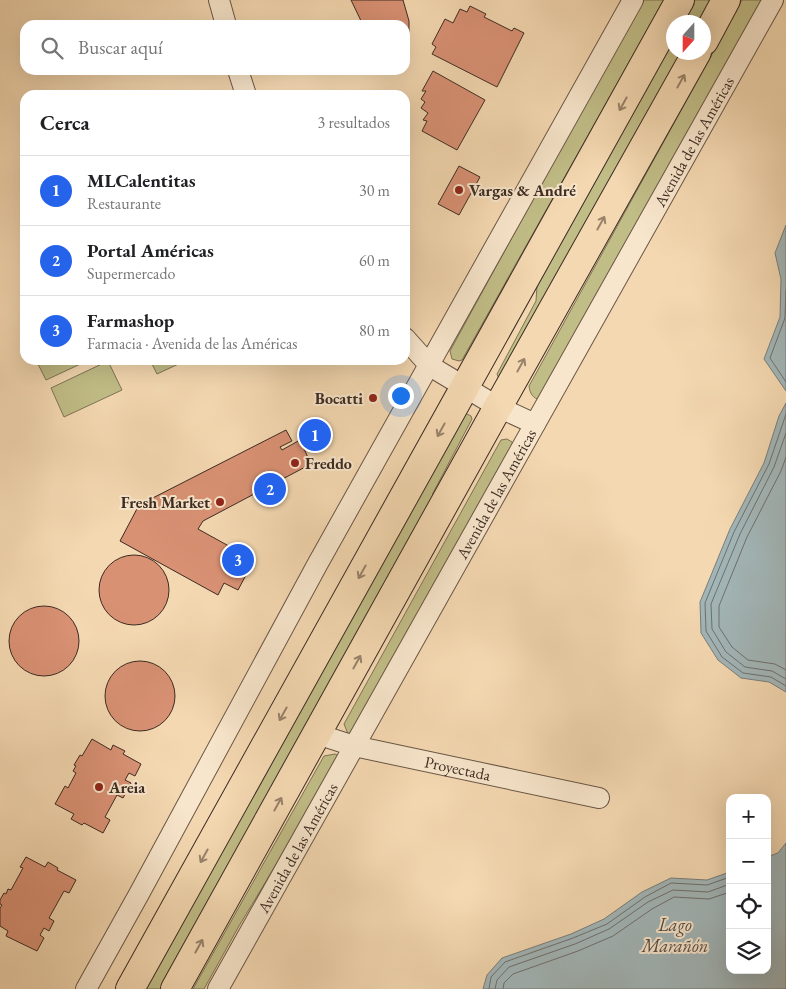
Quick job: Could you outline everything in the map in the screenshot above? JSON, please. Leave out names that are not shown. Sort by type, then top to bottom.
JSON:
[{"type":"highway","points":[[130,989],[680,0]]},
{"type":"highway","points":[[711,28],[726,0]]},
{"type":"highway","points":[[175,989],[693,60]]},
{"type":"street","points":[[219,0],[225,20]]},
{"type":"street","points":[[86,989],[317,566],[633,0]]},
{"type":"street","name":"Avenida de las Américas","points":[[218,989],[773,0]]},
{"type":"street","points":[[240,75],[244,90]]},
{"type":"street","points":[[410,344],[430,366],[498,407],[535,424]]},
{"type":"street","name":"Proyectada","points":[[317,734],[354,746],[599,798]]},
{"type":"shaded area","points":[[644,0],[664,0],[462,360],[452,359],[450,351]]},
{"type":"shaded area","points":[[692,0],[714,0],[705,15],[684,15]]},
{"type":"shaded area","points":[[742,0],[765,0],[540,400],[535,398],[529,386],[709,60],[711,60],[711,56]]},
{"type":"shaded area","points":[[666,47],[666,60],[681,60],[499,379],[497,374],[536,301],[537,285]]},
{"type":"shaded area","points":[[38,365],[78,365],[46,380]]},
{"type":"shaded area","points":[[100,365],[110,365],[122,390],[64,417],[51,388]]},
{"type":"shaded area","points":[[152,365],[176,365],[157,374]]},
{"type":"shaded area","points":[[465,413],[471,416],[472,419],[433,493],[430,511],[162,989],[141,989]]},
{"type":"shaded area","points":[[507,439],[514,446],[353,735],[348,734],[344,724],[501,440]]},
{"type":"shaded area","points":[[335,754],[341,757],[239,926],[204,989],[193,989],[324,756]]},
{"type":"water","points":[[786,225],[786,391],[764,359],[780,317],[781,279],[775,253]]},
{"type":"water","points":[[786,403],[786,692],[769,682],[741,678],[718,660],[701,633],[700,602],[730,529],[764,463],[779,416]]},
{"type":"water","name":"Lago Marañón","points":[[786,843],[786,989],[483,989],[487,975],[502,958],[571,934],[604,919],[642,892],[671,878],[707,880],[726,873],[726,974],[771,974],[771,856],[778,853]]},
{"type":"building","points":[[351,0],[403,0],[409,20],[361,20]]},
{"type":"building","points":[[470,6],[486,14],[484,17],[512,31],[514,28],[524,33],[497,87],[432,54],[436,47],[432,44],[445,19],[453,23],[460,9],[467,12]]},
{"type":"building","points":[[433,71],[485,100],[457,150],[422,131],[427,121],[423,120],[428,113],[421,108],[425,102],[421,99],[426,91],[422,91]]},
{"type":"building","name":"Vargas & André","points":[[459,166],[480,177],[459,215],[438,204]]},
{"type":"building","points":[[286,430],[292,441],[280,447],[282,450],[300,440],[311,464],[203,521],[198,529],[254,560],[238,590],[224,583],[218,595],[120,541],[139,505]]},
{"type":"building","points":[[134,555],[153,561],[163,571],[169,590],[163,609],[153,619],[134,625],[115,619],[105,609],[99,590],[105,571],[115,561]]},
{"type":"building","points":[[44,606],[63,612],[73,622],[79,641],[73,660],[63,670],[44,676],[25,670],[15,660],[9,641],[15,622],[25,612]]},
{"type":"building","points":[[140,661],[159,667],[169,677],[175,696],[169,715],[159,725],[140,731],[121,725],[111,715],[105,696],[111,677],[121,667]]},
{"type":"building","name":"Areia","points":[[92,739],[111,750],[113,745],[125,751],[123,754],[141,764],[135,776],[129,773],[125,780],[131,783],[123,798],[117,795],[105,817],[110,820],[103,833],[84,823],[82,825],[71,819],[74,814],[55,804],[65,786],[68,788],[76,773],[73,771],[76,766],[74,765]]},
{"type":"building","points":[[26,857],[45,867],[48,862],[58,868],[57,870],[76,880],[69,893],[64,891],[49,918],[54,921],[49,931],[44,928],[40,935],[44,938],[37,951],[6,936],[8,931],[0,926],[0,908],[2,905],[0,900],[8,889],[11,890],[23,868],[20,867]]},
{"type":"place","name":"Vargas & André","points":[[459,190]]},
{"type":"place","name":"Bocatti","points":[[373,398]]},
{"type":"place","name":"MLCalentitas","points":[[315,435]]},
{"type":"place","name":"Freddo","points":[[295,463]]},
{"type":"place","name":"Portal Américas","points":[[270,489]]},
{"type":"place","name":"Fresh Market","points":[[220,502]]},
{"type":"place","name":"Farmashop","points":[[238,560]]},
{"type":"place","name":"Areia","points":[[99,787]]}]
